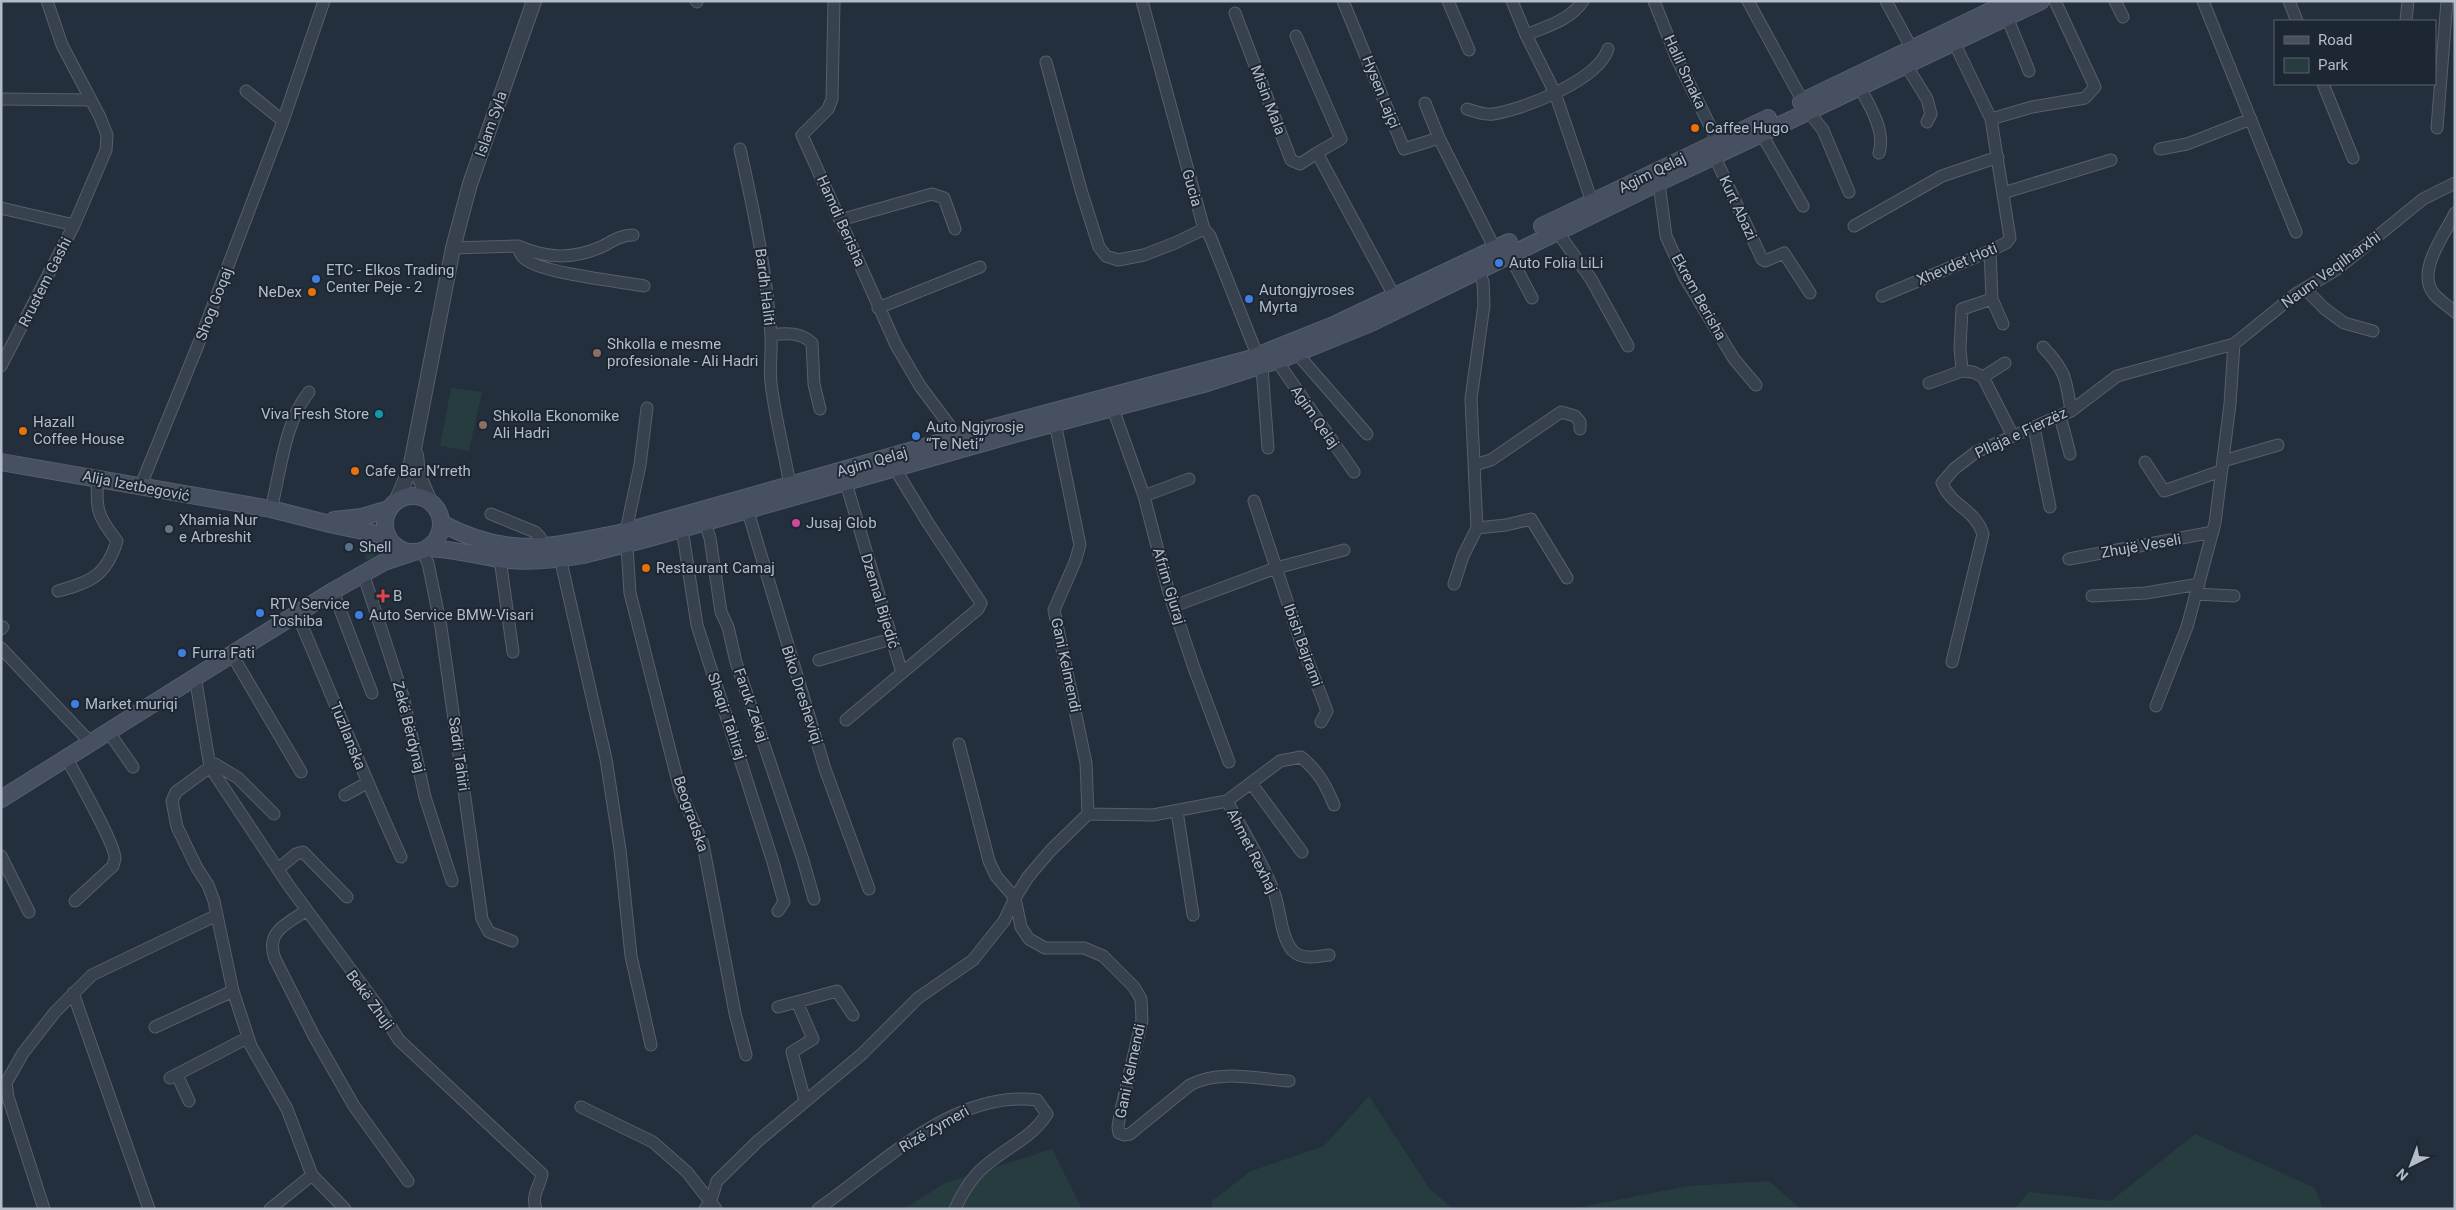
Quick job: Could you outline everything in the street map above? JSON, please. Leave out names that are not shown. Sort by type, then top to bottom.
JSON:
[{"type":"main road","name":"Agim Qelaj","points":[[1714,148],[1762,133],[1805,106],[1860,88],[1906,65],[2011,1]]},
{"type":"main road","name":"Agim Qelaj","points":[[440,523],[465,536],[503,546],[553,551],[625,538],[745,503],[1265,361],[1294,348],[1371,323],[1398,302],[1658,177],[1714,148],[1805,106],[1912,49],[2007,17],[2041,1]]},
{"type":"main road","name":"Agim Qelaj","points":[[745,503],[790,484],[896,467],[962,443]]},
{"type":"main road","name":"Alija Izetbegović","points":[[1,462],[271,509],[388,538]]},
{"type":"main road","points":[[1,799],[231,653],[363,573],[421,550],[438,536],[439,515],[430,502],[413,496],[393,505],[385,517],[388,538],[376,561],[363,573]]},
{"type":"main road","name":"Alija Izetbegović","points":[[319,520],[362,517],[393,505]]},
{"type":"main road","points":[[388,538],[398,548],[421,550]]},
{"type":"main road","name":"Agim Qelaj","points":[[421,550],[459,550],[500,559],[534,561],[553,551]]},
{"type":"street","name":"Rrustem Gashi","points":[[1,366],[74,225],[106,150],[107,135],[100,117],[62,45],[47,1]]},
{"type":"street","name":"Shog Goqaj","points":[[141,486],[202,336],[283,121],[324,1]]},
{"type":"street","name":"Islam Syla","points":[[393,505],[410,469],[453,248],[470,184],[534,1]]},
{"type":"street","name":"Hamdi Berisha","points":[[834,1],[832,30],[834,86],[832,99],[828,109],[802,135],[878,308],[912,375],[962,443]]},
{"type":"street","name":"Gucia","points":[[1142,1],[1204,229],[1210,236],[1265,361]]},
{"type":"street","name":"Hysen Lajçi","points":[[1343,1],[1404,149],[1439,138]]},
{"type":"street","points":[[1448,1],[1469,50]]},
{"type":"street","points":[[1512,1],[1526,35],[1555,94],[1594,208]]},
{"type":"street","points":[[1526,35],[1563,20],[1576,12],[1583,1]]},
{"type":"street","name":"Halil Smaka","points":[[1654,1],[1714,148]]},
{"type":"street","points":[[1748,1],[1805,106],[1823,130],[1849,192]]},
{"type":"street","points":[[1886,1],[1912,49]]},
{"type":"street","points":[[1991,119],[2032,107],[2085,98],[2091,94],[2095,87],[2055,1]]},
{"type":"street","points":[[2114,1],[2122,17]]},
{"type":"street","points":[[2203,1],[2296,232]]},
{"type":"street","points":[[2289,1],[2297,20]]},
{"type":"street","points":[[2406,20],[2408,1]]},
{"type":"street","points":[[2437,128],[2447,1]]},
{"type":"street","name":"Misin Mala","points":[[1235,13],[1291,160],[1300,164],[1341,139],[1296,36]]},
{"type":"street","points":[[2007,17],[2029,71]]},
{"type":"street","name":"Xhevdet Hoti","points":[[1882,296],[1990,251],[2006,243],[2010,238],[1991,119],[1951,37]]},
{"type":"street","points":[[1467,109],[1479,114],[1493,114],[1555,94],[1587,76],[1605,57],[1608,49]]},
{"type":"street","points":[[1046,62],[1084,199],[1099,247],[1106,256],[1118,260],[1144,255],[1204,229]]},
{"type":"street","points":[[1906,65],[1927,99],[1930,114],[1926,122]]},
{"type":"street","points":[[2323,85],[2353,158]]},
{"type":"street","points":[[1860,88],[1880,133],[1879,153]]},
{"type":"street","points":[[246,91],[283,121]]},
{"type":"street","points":[[1,100],[90,100]]},
{"type":"street","points":[[1425,103],[1439,138],[1502,252],[1532,298]]},
{"type":"street","points":[[2160,149],[2186,144],[2250,118]]},
{"type":"street","points":[[1762,133],[1803,206]]},
{"type":"street","name":"Kurt Abazi","points":[[1714,148],[1762,259],[1765,261],[1784,252],[1810,293]]},
{"type":"street","name":"Bardh Haliti","points":[[740,149],[759,241],[771,335],[769,356],[771,382],[790,484]]},
{"type":"street","points":[[1317,153],[1398,302]]},
{"type":"street","points":[[1854,226],[1942,176],[1998,157]]},
{"type":"street","points":[[2003,193],[2111,160]]},
{"type":"street","name":"Ekrem Berisha","points":[[1658,177],[1665,231],[1685,278],[1734,359],[1756,385]]},
{"type":"street","name":"Naum Veqilharxhi","points":[[2234,344],[2297,293],[2336,270],[2423,199],[2455,183]]},
{"type":"street","points":[[840,220],[932,194],[944,198],[955,229]]},
{"type":"street","name":"Rrustem Gashi","points":[[1,208],[74,225]]},
{"type":"street","points":[[2455,213],[2432,253],[2429,275],[2432,292],[2455,312]]},
{"type":"street","points":[[1554,227],[1591,279],[1628,346]]},
{"type":"street","points":[[453,248],[518,246],[538,255],[556,257],[585,252],[600,247],[623,235],[633,235]]},
{"type":"street","points":[[518,246],[521,256],[529,262],[556,270],[644,286]]},
{"type":"street","points":[[1990,251],[1992,299],[2003,324]]},
{"type":"street","points":[[1454,584],[1477,528],[1471,399],[1484,305],[1483,282],[1476,265]]},
{"type":"street","points":[[878,308],[980,267]]},
{"type":"street","points":[[2305,289],[2324,309],[2344,323],[2373,331]]},
{"type":"street","points":[[1962,370],[1960,348],[1962,309],[1992,299]]},
{"type":"street","points":[[771,335],[798,334],[806,337],[812,343],[814,384],[820,409]]},
{"type":"street","points":[[2156,706],[2187,627],[2213,532],[2230,404],[2234,344]]},
{"type":"street","name":"Pllaja e Fierzëz","points":[[1952,662],[1983,534],[1979,521],[1947,495],[1942,483],[1954,469],[1976,452],[2071,411],[2117,376],[2234,344]]},
{"type":"street","points":[[2043,347],[2058,363],[2066,378],[2071,411]]},
{"type":"street","name":"Agim Qelaj","points":[[1294,348],[1367,434]]},
{"type":"street","points":[[1265,361],[1268,448]]},
{"type":"street","name":"Agim Qelaj","points":[[1265,361],[1354,472]]},
{"type":"street","points":[[1983,377],[2006,364]]},
{"type":"street","points":[[1929,383],[1962,370],[1974,372],[1983,377],[2013,436]]},
{"type":"street","points":[[271,509],[289,432],[297,407],[309,392]]},
{"type":"street","name":"Afrim Gjuraj","points":[[1110,403],[1144,496],[1174,606],[1194,668],[1229,762]]},
{"type":"street","points":[[625,538],[640,465],[647,408]]},
{"type":"street","points":[[1474,465],[1491,460],[1561,412],[1575,416],[1580,422],[1580,429]]},
{"type":"street","points":[[2060,416],[2070,454]]},
{"type":"street","name":"Gani Kelmendi","points":[[1054,418],[1080,545],[1076,562],[1054,610],[1086,763],[1088,814]]},
{"type":"street","points":[[2034,426],[2050,507]]},
{"type":"street","name":"Islam Syla","points":[[415,444],[418,474],[430,502]]},
{"type":"street","points":[[2145,462],[2164,491],[2278,445]]},
{"type":"street","name":"Agim Qelaj","points":[[846,720],[978,609],[981,603],[928,523],[896,467]]},
{"type":"street","name":"Dzemal Bijedić","points":[[844,476],[902,673]]},
{"type":"street","points":[[58,591],[94,579],[105,567],[114,551],[117,541],[106,527],[96,505],[98,478]]},
{"type":"street","points":[[1144,496],[1190,479]]},
{"type":"street","name":"Ibish Bajrami","points":[[1254,501],[1301,643],[1327,710],[1321,722]]},
{"type":"street","name":"Biko Dresheviqi","points":[[745,503],[825,769],[868,889]]},
{"type":"street","points":[[491,514],[535,532],[553,551],[606,759],[621,858],[631,956],[652,1045]]},
{"type":"street","name":"Faruk Zekaj","points":[[703,516],[710,538],[721,612],[728,627],[736,662],[803,860],[814,899]]},
{"type":"street","points":[[1477,528],[1506,525],[1531,518],[1567,578]]},
{"type":"street","name":"Shaqir Tahiraj","points":[[681,522],[697,625],[747,774],[784,902],[778,911]]},
{"type":"street","name":"Zhujë Veseli","points":[[2069,559],[2213,532]]},
{"type":"street","name":"Beogradska","points":[[625,538],[630,594],[653,691],[680,790],[703,844],[735,1013],[746,1055]]},
{"type":"street","name":"Sadri Tahiri","points":[[421,550],[428,563],[441,627],[482,919],[489,932],[512,941]]},
{"type":"street","points":[[1174,606],[1276,568],[1344,550]]},
{"type":"street","points":[[500,559],[513,652]]},
{"type":"street","name":"Zekë Bërdynaj","points":[[363,573],[403,696],[425,796],[452,881]]},
{"type":"street","points":[[2092,596],[2197,589],[2234,596]]},
{"type":"street","name":"Zekë Bërdynaj","points":[[333,591],[372,693]]},
{"type":"street","name":"Tuzllanska","points":[[297,614],[348,730],[366,783],[401,857]]},
{"type":"street","points":[[819,660],[891,639]]},
{"type":"street","points":[[1,648],[90,742]]},
{"type":"street","points":[[231,653],[301,772]]},
{"type":"street","name":"Bekë Zhuji","points":[[195,676],[210,767],[227,796],[306,911],[377,1005],[399,1040],[542,1174],[535,1191],[533,1203],[536,1209]]},
{"type":"street","points":[[108,731],[132,767]]},
{"type":"street","name":"Gani Kelmendi","points":[[959,744],[989,861],[996,876],[1015,898],[1021,927],[1029,939],[1045,948],[1084,948],[1103,956],[1134,987],[1141,999],[1142,1020],[1120,1114],[1119,1132],[1124,1135],[1130,1134],[1190,1085],[1200,1080],[1215,1076],[1289,1081]]},
{"type":"street","points":[[66,757],[101,824],[113,849],[115,859],[112,866],[75,901]]},
{"type":"street","name":"Ahmet Rexhaj","points":[[1088,814],[1153,815],[1227,801],[1280,761],[1301,757],[1315,769],[1327,786],[1334,805]]},
{"type":"street","points":[[274,814],[238,778],[215,764],[176,792],[172,801],[177,827],[197,868],[208,885],[217,915],[233,990],[248,1038],[288,1109],[312,1175],[345,1209]]},
{"type":"street","points":[[345,795],[366,783]]},
{"type":"street","points":[[1251,784],[1302,852]]},
{"type":"street","name":"Ahmet Rexhaj","points":[[1227,801],[1273,888],[1286,937],[1293,950],[1301,956],[1312,958],[1329,954]]},
{"type":"street","points":[[1177,811],[1193,915]]},
{"type":"street","points":[[711,1206],[717,1181],[758,1141],[862,1054],[918,998],[973,960],[1004,921],[1015,898],[1051,850],[1088,814]]},
{"type":"street","points":[[278,869],[296,854],[303,852],[347,897]]},
{"type":"street","points":[[1,856],[29,912]]},
{"type":"street","points":[[306,911],[283,927],[274,936],[271,949],[314,1036],[354,1106],[408,1181]]},
{"type":"street","points":[[1,1102],[6,1083],[23,1053],[73,993],[92,975],[103,968],[217,915]]},
{"type":"street","points":[[155,1027],[233,990]]},
{"type":"street","points":[[778,1007],[837,991],[854,1015]]},
{"type":"street","points":[[73,993],[149,1209]]},
{"type":"street","points":[[797,1002],[813,1039],[792,1052],[805,1101]]},
{"type":"street","points":[[189,1101],[174,1076],[248,1038]]},
{"type":"street","points":[[6,1083],[8,1097],[44,1209]]},
{"type":"street","name":"Rizë Zymeri","points":[[818,1209],[900,1148],[967,1108],[1015,1097],[1036,1100],[1047,1114],[1040,1124],[982,1168],[960,1198],[955,1209]]},
{"type":"street","points":[[582,1107],[652,1142],[687,1172],[711,1206]]},
{"type":"street","points":[[270,1209],[312,1175]]},
{"type":"green space","points":[[451,388],[482,392],[469,451],[440,446]]},
{"type":"green space","points":[[365,536],[377,541],[377,554],[370,560],[365,559]]},
{"type":"green space","points":[[1369,1096],[1429,1188],[1453,1209],[1211,1209],[1212,1201],[1251,1171],[1324,1146]]},
{"type":"green space","points":[[2195,1134],[2315,1188],[2323,1209],[2014,1209],[2029,1192],[2111,1201]]},
{"type":"green space","points":[[1052,1149],[1082,1209],[904,1209],[945,1183]]},
{"type":"green space","points":[[1769,1181],[1801,1209],[1571,1209],[1688,1186]]},
{"type":"place","name":"Caffee Hugo","points":[[1695,128]]},
{"type":"place","name":"Auto Folia LiLi","points":[[1499,263]]},
{"type":"place","name":"ETC - Elkos Trading Center Peje - 2","points":[[316,279]]},
{"type":"place","name":"NeDex","points":[[312,292]]},
{"type":"place","name":"Autongjyroses Myrta","points":[[1249,299]]},
{"type":"place","name":"Shkolla e mesme profesionale - Ali Hadri","points":[[597,353]]},
{"type":"place","name":"Viva Fresh Store","points":[[379,414]]},
{"type":"place","name":"Shkolla Ekonomike Ali Hadri","points":[[483,425]]},
{"type":"place","name":"Hazall Coffee House","points":[[23,431]]},
{"type":"place","name":"Auto Ngjyrosje “Te Neti”","points":[[916,436]]},
{"type":"place","name":"Cafe Bar N’rreth","points":[[355,471]]},
{"type":"place","name":"Jusaj Glob","points":[[796,523]]},
{"type":"place","name":"Xhamia Nur e Arbreshit","points":[[169,529]]},
{"type":"place","name":"Shell","points":[[349,547]]},
{"type":"place","name":"Restaurant Camaj","points":[[646,568]]},
{"type":"place","name":"B","points":[[383,596]]},
{"type":"place","name":"RTV Service Toshiba","points":[[260,613]]},
{"type":"place","name":"Auto Service BMW-Visari","points":[[359,615]]},
{"type":"place","name":"Furra Fati","points":[[182,653]]},
{"type":"place","name":"Market muriqi","points":[[75,704]]}]
